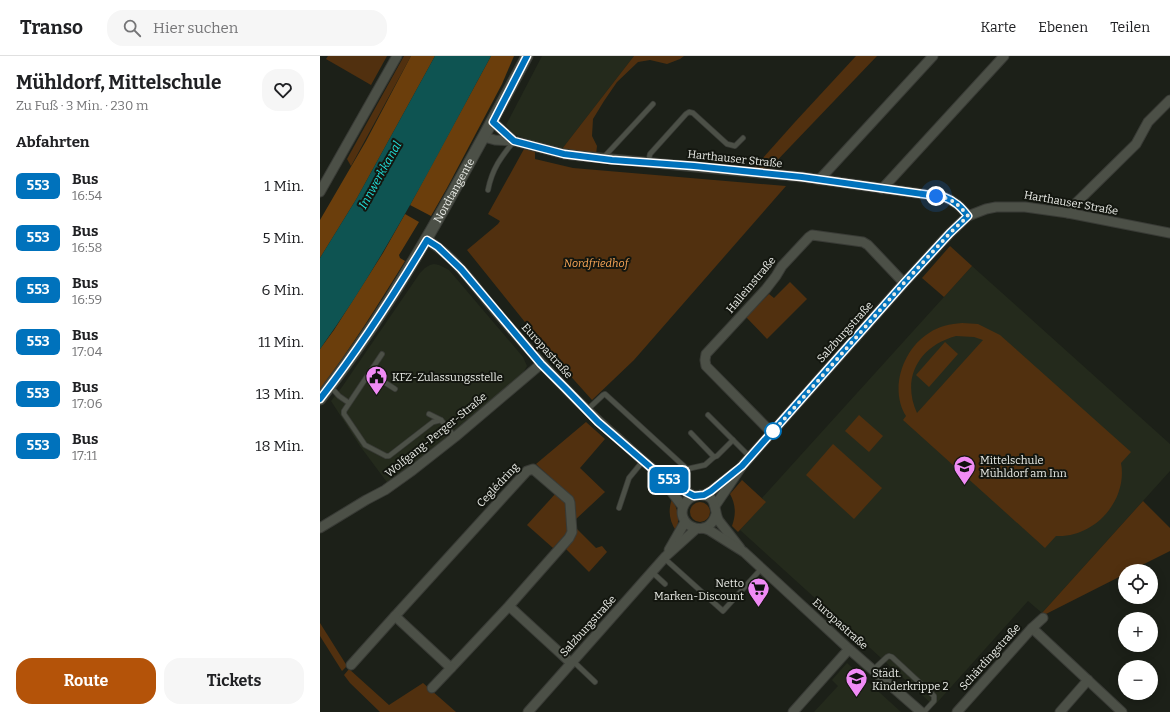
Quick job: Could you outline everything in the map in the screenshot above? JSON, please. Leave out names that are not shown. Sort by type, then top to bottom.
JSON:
[{"type":"main road","name":"Nordtangente","points":[[320,399],[363,341],[427,240],[493,122],[527,56]]},
{"type":"street","points":[[320,192],[397,56]]},
{"type":"street","points":[[819,180],[933,56]]},
{"type":"street","points":[[882,189],[1004,56]]},
{"type":"street","points":[[1068,214],[1070,209],[1136,144],[1148,122],[1170,100]]},
{"type":"street","name":"Harthauser Straße","points":[[493,122],[514,141]]},
{"type":"street","name":"Harthauser Straße","points":[[484,137],[495,140],[514,141],[564,154],[603,159],[694,166],[819,180],[944,197],[952,200],[968,216],[996,206],[1025,207],[1170,233]]},
{"type":"street","name":"Salzburgstraße","points":[[704,495],[711,491],[750,458],[904,283],[950,233],[968,216]]},
{"type":"street","name":"Halleinstraße","points":[[772,433],[706,366],[705,360],[706,354],[766,289],[782,266],[812,235],[863,242],[868,245],[904,283]]},
{"type":"street","name":"Europastraße","points":[[427,240],[438,247],[461,269],[541,364],[586,410],[656,472],[694,496]]},
{"type":"street","name":"Wolfgang-Perger-Straße","points":[[320,528],[396,483],[455,437],[541,364]]},
{"type":"street","name":"Salzburgstraße","points":[[716,510],[742,466]]},
{"type":"street","name":"Ceglédring","points":[[351,664],[527,471],[533,469],[570,503],[572,532],[569,538],[509,606],[432,688]]},
{"type":"street","name":"Europastraße","points":[[656,472],[683,507]]},
{"type":"street","points":[[704,495],[711,499],[716,510],[713,522],[707,527],[700,528],[688,525],[682,515],[683,507],[687,500],[694,496],[704,495]]},
{"type":"street","name":"Europastraße","points":[[716,510],[718,520],[744,552],[761,569],[921,712]]},
{"type":"street","name":"Salzburgstraße","points":[[665,557],[685,522]]},
{"type":"street","name":"Europastraße","points":[[700,528],[709,530],[744,552]]},
{"type":"street","name":"Salzburgstraße","points":[[528,712],[665,557],[700,528]]},
{"type":"street","points":[[509,606],[572,662]]},
{"type":"street","points":[[394,616],[451,668]]},
{"type":"street","name":"Schärdingstraße","points":[[956,712],[1032,628],[1043,618]]},
{"type":"street","points":[[1032,628],[1122,712]]},
{"type":"street","points":[[793,712],[849,649]]},
{"type":"street","points":[[1060,712],[1088,680]]},
{"type":"lane","points":[[603,159],[653,104]]},
{"type":"lane","name":"Harthauser Straße","points":[[648,163],[650,154],[689,112],[693,113],[727,144],[734,146],[743,138]]},
{"type":"lane","points":[[488,190],[490,179],[500,159],[514,141]]},
{"type":"lane","points":[[382,354],[344,411],[344,414],[365,445],[386,456],[389,456],[432,422],[440,420]]},
{"type":"lane","points":[[370,373],[395,390]]},
{"type":"lane","points":[[330,386],[339,396],[349,403]]},
{"type":"lane","points":[[586,410],[605,394],[687,469],[705,465],[717,456],[733,440]]},
{"type":"lane","points":[[430,414],[440,420],[455,437]]},
{"type":"lane","points":[[708,415],[750,458]]},
{"type":"lane","points":[[691,433],[714,457]]},
{"type":"lane","points":[[619,508],[629,478],[643,461]]},
{"type":"lane","points":[[665,557],[723,611],[761,569]]},
{"type":"lane","points":[[652,572],[665,584]]},
{"type":"lane","points":[[873,670],[887,657],[892,657],[934,696],[934,701],[924,712]]},
{"type":"lane","points":[[572,662],[595,682]]},
{"type":"shaded area","points":[[411,56],[435,56],[357,198],[320,258],[320,220],[366,141]]},
{"type":"shaded area","points":[[491,56],[514,56],[502,84],[431,216],[410,205]]},
{"type":"shaded area","points":[[542,56],[634,56],[562,149],[532,141],[514,134],[506,125]]},
{"type":"shaded area","points":[[405,214],[419,222],[399,255],[400,258],[405,261],[343,358],[320,389],[320,349],[334,330],[383,253]]},
{"type":"shaded area","points":[[434,264],[449,270],[523,357],[527,366],[523,373],[475,417],[389,485],[360,446],[331,401],[420,273],[425,268]]},
{"type":"shaded area","name":"Mittelschule Mühldorf am Inn","points":[[972,266],[1170,444],[1170,471],[1042,613],[1028,601],[934,706],[740,530],[765,502],[762,498]]},
{"type":"shaded area","name":"Städt. Kinderkrippe 2","points":[[847,663],[901,712],[814,712],[838,686],[832,680]]},
{"type":"green space","points":[[328,56],[387,56],[371,85],[326,59]]},
{"type":"green space","points":[[404,56],[411,56],[351,166],[347,159]]},
{"type":"green space","points":[[634,56],[684,56],[667,64],[650,60],[638,62],[617,82],[593,119],[592,136],[597,146],[596,155],[562,149]]},
{"type":"green space","points":[[856,56],[877,56],[768,170],[753,169],[795,122]]},
{"type":"green space","name":"Nordfriedhof","points":[[524,149],[535,151],[535,159],[573,168],[786,186],[634,360],[592,400],[549,352],[467,250],[500,221],[488,214]]},
{"type":"green space","points":[[950,246],[972,266],[944,297],[922,278]]},
{"type":"green space","points":[[790,282],[807,299],[767,339],[746,317],[769,294],[774,298]]},
{"type":"green space","points":[[962,323],[978,324],[1000,335],[1131,452],[1121,463],[1122,477],[1119,491],[1114,503],[1095,524],[1083,531],[1070,535],[1056,536],[1045,548],[903,420],[906,416],[901,405],[899,382],[901,370],[912,349],[929,333],[941,327]],"holes":[[[956,336],[974,337],[983,340],[917,413],[911,388],[917,365],[923,356],[932,347]]]},
{"type":"green space","points":[[945,342],[958,354],[929,387],[916,375]]},
{"type":"green space","points":[[859,415],[883,436],[869,452],[845,431]]},
{"type":"green space","points":[[586,422],[605,439],[580,468],[605,492],[575,520],[570,495],[536,464]]},
{"type":"green space","points":[[833,444],[882,488],[854,519],[806,475]]},
{"type":"green space","points":[[742,480],[766,502],[738,532],[732,526],[735,510],[730,494]]},
{"type":"green space","points":[[556,493],[565,504],[568,531],[553,548],[527,525]]},
{"type":"green space","points":[[672,499],[678,515],[676,531],[670,515]]},
{"type":"green space","points":[[1143,501],[1170,528],[1170,551],[1144,564],[1118,564],[1118,578],[1044,615],[1042,613]]},
{"type":"green space","points":[[700,502],[707,505],[710,512],[707,519],[700,522],[693,519],[690,512],[693,505]]},
{"type":"green space","points":[[576,528],[596,548],[602,546],[607,552],[589,572],[565,548]]},
{"type":"green space","points":[[320,623],[347,666],[342,671],[320,636]]},
{"type":"green space","points":[[349,669],[389,705],[423,683],[456,712],[380,712],[350,683],[344,675]]},
{"type":"water","name":"Innwerkkanal","points":[[435,56],[491,56],[431,168],[389,242],[344,314],[320,349],[320,258],[357,198]]},
{"type":"bus line","name":"553","points":[[320,399],[363,341],[427,240],[444,252],[461,269],[541,364],[598,422],[656,472],[694,496],[704,495],[742,466],[904,283],[950,233],[968,216],[962,208],[952,200],[944,197],[802,177],[694,166],[612,160],[564,154],[514,141],[493,122],[527,56]]},
{"type":"place","name":"KFZ-Zulassungsstelle","points":[[376,396]]},
{"type":"place","name":"Mittelschule Mühldorf am Inn","points":[[965,486]]},
{"type":"place","name":"Netto Marken-Discount","points":[[759,608]]},
{"type":"place","name":"Städt. Kinderkrippe 2","points":[[856,698]]},
{"type":"route","points":[[773,431],[772,433],[904,283],[950,233],[968,216],[962,208],[952,200],[936,196]]}]
